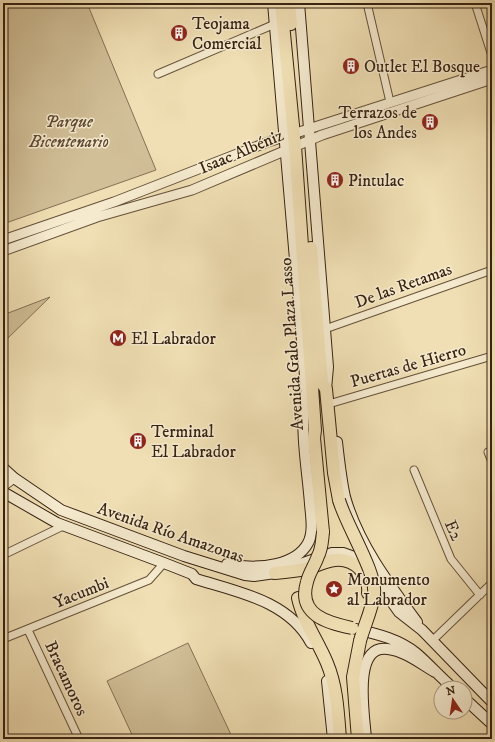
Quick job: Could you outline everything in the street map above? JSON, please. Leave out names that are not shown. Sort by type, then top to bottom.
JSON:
[{"type":"main road","name":"Avenida Galo Plaza Lasso","points":[[273,3],[275,24],[297,132]]},
{"type":"main road","name":"Avenida Galo Plaza Lasso","points":[[281,3],[298,144],[315,430],[314,438]]},
{"type":"main road","name":"Avenida Galo Plaza Lasso","points":[[290,3],[298,144],[322,384],[326,389]]},
{"type":"main road","name":"Avenida Galo Plaza Lasso","points":[[297,132],[299,3]]},
{"type":"main road","name":"Avenida Galo Plaza Lasso","points":[[298,144],[325,330],[328,368],[326,389]]},
{"type":"main road","name":"Avenida Galo Plaza Lasso","points":[[298,144],[306,393],[310,431],[314,438]]},
{"type":"main road","points":[[328,368],[341,474],[352,516],[387,582],[422,630]]},
{"type":"main road","points":[[326,389],[334,474],[339,500],[347,523],[371,574],[374,585],[373,601],[360,641],[353,677],[358,739]]},
{"type":"main road","points":[[167,548],[238,566],[254,567],[283,562],[294,558],[302,552],[308,542],[312,524],[304,410],[306,393]]},
{"type":"main road","points":[[314,438],[323,532],[319,555],[306,584],[307,602],[313,613],[321,619],[391,639],[402,644],[417,654],[444,680]]},
{"type":"main road","name":"Avenida Río Amazonas","points":[[3,468],[14,478],[61,510],[167,548],[184,556],[245,575],[254,576],[291,569],[326,554],[338,552],[351,555],[361,560],[399,612],[422,630],[490,696]]},
{"type":"main road","name":"Avenida Río Amazonas","points":[[3,492],[63,526],[192,574],[196,579],[268,603],[298,622],[310,640],[323,667],[328,686],[333,739]]},
{"type":"main road","points":[[323,532],[299,579],[297,589],[301,608],[327,662],[335,687],[340,739]]},
{"type":"main road","points":[[275,573],[301,570],[331,561],[342,560],[352,563],[362,572],[368,584],[368,593],[360,622],[360,641]]},
{"type":"main road","points":[[366,739],[363,675],[366,661],[370,655],[378,650],[389,649],[406,655],[435,672]]},
{"type":"main road","points":[[473,706],[492,724]]},
{"type":"street","points":[[367,3],[390,102]]},
{"type":"street","points":[[475,3],[492,56]]},
{"type":"street","points":[[158,74],[275,24]]},
{"type":"street","name":"Isaac Albéniz","points":[[3,251],[297,132],[492,70]]},
{"type":"street","name":"Isaac Albéniz","points":[[3,240],[96,213],[192,190],[298,144],[492,80]]},
{"type":"street","name":"De las Retamas","points":[[325,330],[492,270]]},
{"type":"street","name":"Puertas de Hierro","points":[[332,403],[492,356]]},
{"type":"street","points":[[488,452],[492,462]]},
{"type":"street","name":"E2","points":[[414,470],[451,559],[480,595]]},
{"type":"street","points":[[3,486],[14,478]]},
{"type":"street","points":[[3,555],[63,526]]},
{"type":"street","name":"Yacumbi","points":[[3,639],[149,580],[164,563]]},
{"type":"street","points":[[432,641],[492,583]]},
{"type":"street","name":"Bracamoros","points":[[28,630],[79,739]]},
{"type":"green space","name":"Parque Bicentenario","points":[[3,3],[87,3],[156,170],[3,224]]},
{"type":"green space","points":[[50,297],[6,340],[3,342],[3,315]]},
{"type":"green space","points":[[188,643],[233,739],[134,739],[107,681]]},
{"type":"place","name":"Teojama Comercial","points":[[179,33]]},
{"type":"place","name":"Outlet El Bosque","points":[[351,66]]},
{"type":"place","name":"Terrazos de los Andes","points":[[430,122]]},
{"type":"place","name":"Pintulac","points":[[335,180]]},
{"type":"place","name":"El Labrador","points":[[118,338]]},
{"type":"place","name":"Terminal El Labrador","points":[[138,441]]},
{"type":"place","name":"Monumento al Labrador","points":[[334,589]]}]
